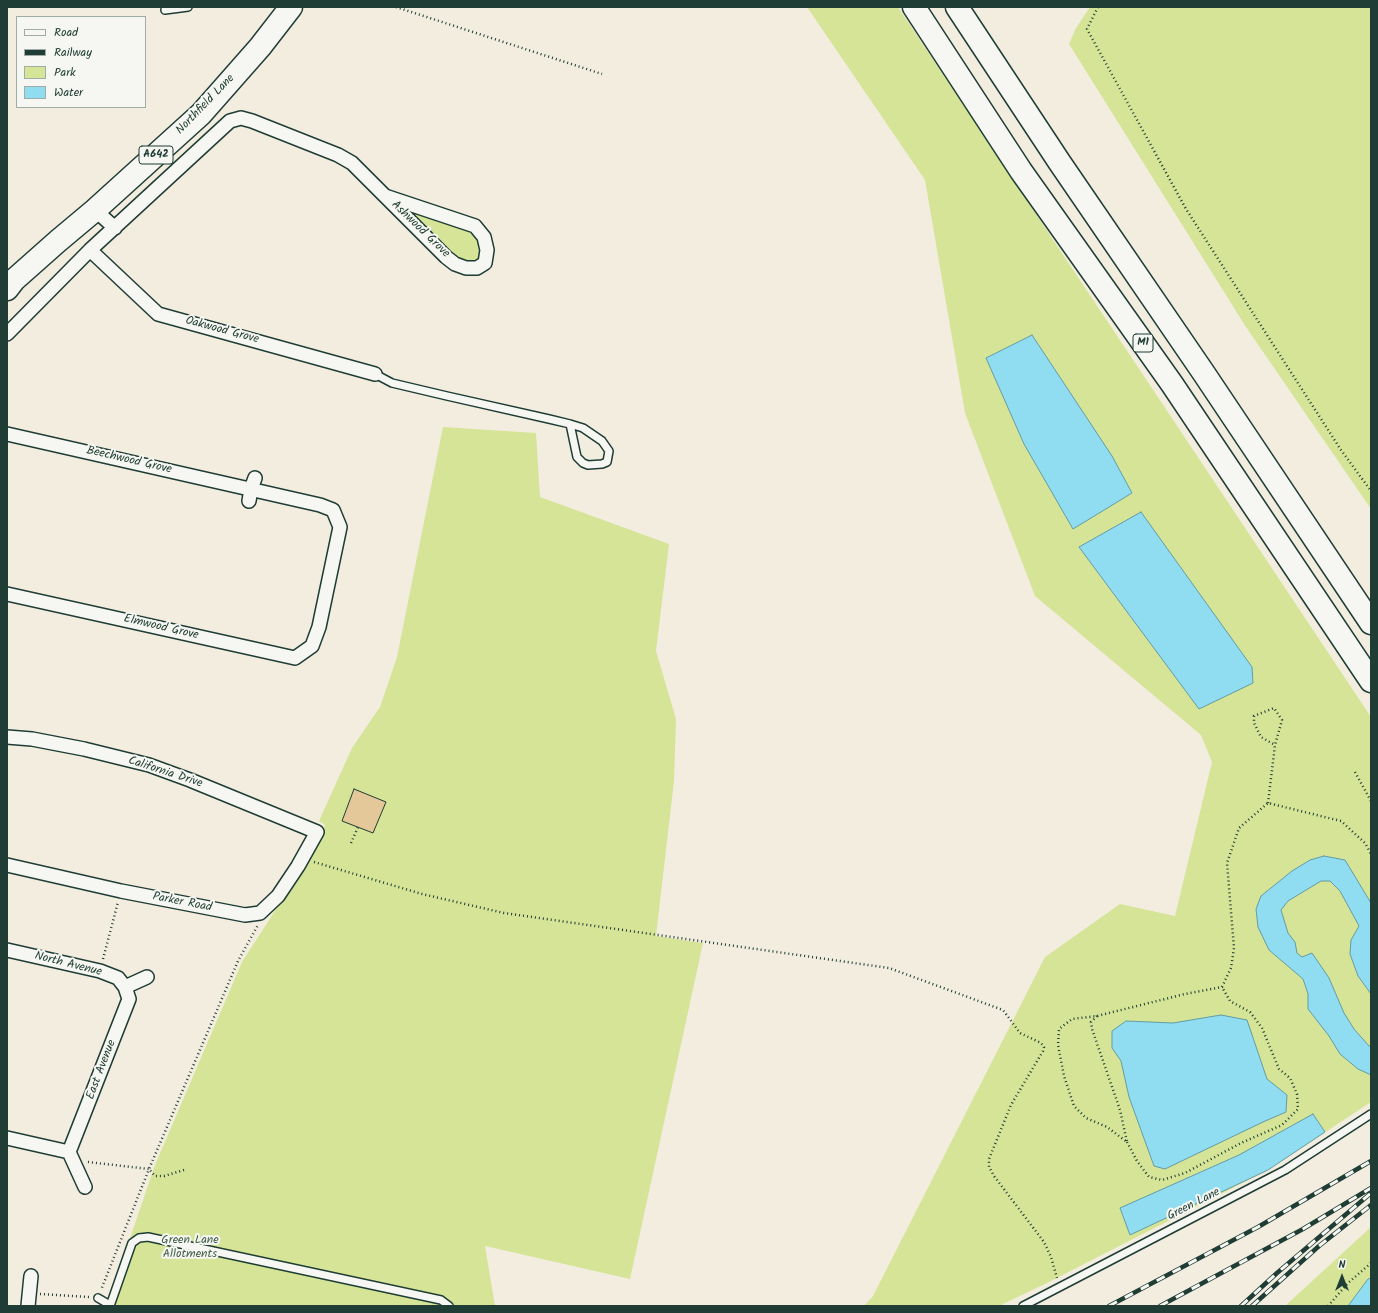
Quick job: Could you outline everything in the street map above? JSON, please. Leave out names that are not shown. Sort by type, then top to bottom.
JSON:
[{"type":"highway","name":"Northfield Lane","points":[[7,289],[14,280],[95,210],[201,114],[260,47],[291,7]]},
{"type":"highway","name":"M1","points":[[914,7],[1021,172],[1172,384],[1371,681]]},
{"type":"highway","points":[[957,7],[1060,163],[1203,372],[1371,623]]},
{"type":"street","name":"Ashwood Grove","points":[[115,228],[219,130],[230,121],[241,118],[338,154],[352,163],[384,196],[446,257],[455,264],[466,268],[477,268],[485,263],[487,250],[484,237],[475,226],[384,196]]},
{"type":"street","points":[[7,334],[90,250],[115,228],[95,210]]},
{"type":"street","name":"Oakwood Grove","points":[[90,250],[158,314],[375,374]]},
{"type":"street","name":"Beechwood Grove","points":[[7,434],[252,489],[320,505],[333,510],[340,527],[319,627],[312,646]]},
{"type":"street","name":"Elmwood Grove","points":[[7,594],[295,658],[312,646]]},
{"type":"street","name":"California Drive","points":[[7,737],[32,739],[84,749],[149,765],[190,780],[317,832],[302,859]]},
{"type":"street","points":[[260,913],[278,896],[302,859]]},
{"type":"street","name":"Parker Road","points":[[7,865],[122,891],[245,915],[260,913]]},
{"type":"street","name":"North Avenue","points":[[7,950],[100,971],[118,978],[125,987]]},
{"type":"street","points":[[125,987],[147,977]]},
{"type":"street","name":"East Avenue","points":[[72,1156],[129,999],[125,987]]},
{"type":"street","points":[[7,1138],[72,1156],[85,1187]]},
{"type":"street","points":[[29,1300],[31,1276]]},
{"type":"lane","points":[[165,10],[188,7]]},
{"type":"lane","points":[[375,374],[392,383],[570,424],[583,428],[602,441],[609,451],[607,462],[588,465],[577,458],[570,424]]},
{"type":"lane","name":"Green Lane","points":[[1023,1306],[1285,1170],[1371,1114]]},
{"type":"lane","points":[[98,1298],[110,1305],[132,1243],[139,1238],[148,1236],[441,1300],[449,1306]]},
{"type":"path","points":[[396,7],[602,74]]},
{"type":"path","points":[[1098,7],[1087,29],[1186,209],[1337,443],[1371,491]]},
{"type":"path","points":[[1222,987],[1231,968],[1234,948],[1227,863],[1239,828],[1268,803],[1275,745],[1282,720],[1274,708],[1254,716],[1254,723],[1261,737],[1275,745]]},
{"type":"path","points":[[1355,772],[1371,801]]},
{"type":"path","points":[[1268,803],[1341,821],[1365,843],[1371,854]]},
{"type":"path","points":[[351,843],[358,827]]},
{"type":"path","points":[[302,859],[422,894],[504,913],[889,968],[1003,1010],[1020,1033],[1041,1043],[1044,1047],[1012,1105],[989,1159],[989,1167],[994,1176],[1044,1242],[1051,1257],[1060,1287]]},
{"type":"path","points":[[100,971],[122,891]]},
{"type":"path","points":[[29,1300],[98,1298],[149,1169],[238,961],[258,927],[260,913]]},
{"type":"path","points":[[1127,1142],[1107,1127],[1086,1118],[1074,1106],[1064,1076],[1058,1045],[1059,1029],[1072,1020],[1097,1016],[1185,994],[1222,987]]},
{"type":"path","points":[[1097,1016],[1091,1022],[1092,1029],[1118,1104],[1127,1142],[1137,1161],[1149,1177],[1162,1180],[1185,1173],[1241,1143],[1282,1125],[1298,1108],[1297,1094],[1290,1078],[1279,1069],[1262,1028],[1250,1012],[1230,1001],[1222,987]]},
{"type":"path","points":[[72,1156],[149,1169],[155,1176],[164,1176],[184,1170]]},
{"type":"path","points":[[1328,1306],[1348,1283],[1371,1263]]},
{"type":"green space","points":[[807,7],[898,7],[1371,717],[1371,1102],[1268,1170],[999,1306],[864,1306],[873,1296],[1045,957],[1120,904],[1175,916],[1212,762],[1201,735],[1035,596],[965,413],[925,180]]},
{"type":"green space","points":[[1090,7],[1371,7],[1371,509],[1246,327],[1069,44],[1076,28]]},
{"type":"green space","points":[[401,201],[484,237],[477,268],[446,257]]},
{"type":"green space","name":"Green Lane Allotments","points":[[443,427],[536,433],[540,497],[669,544],[656,651],[676,719],[674,781],[656,936],[703,943],[630,1279],[485,1246],[495,1306],[107,1306],[155,1165],[242,962],[298,875],[325,825],[319,821],[352,748],[380,707],[397,657]]},
{"type":"green space","points":[[1371,1227],[1371,1278],[1348,1306],[1285,1306]]},
{"type":"water","points":[[1032,335],[1112,456],[1132,493],[1073,529],[1024,444],[986,358]]},
{"type":"water","points":[[1141,512],[1252,667],[1253,683],[1199,709],[1079,547]]},
{"type":"water","points":[[1324,856],[1345,860],[1371,903],[1371,994],[1358,976],[1350,954],[1351,940],[1359,926],[1340,891],[1330,881],[1321,881],[1288,901],[1281,910],[1288,933],[1295,942],[1297,953],[1302,957],[1312,953],[1329,978],[1344,1013],[1354,1029],[1369,1046],[1371,1046],[1371,1075],[1358,1069],[1340,1054],[1329,1036],[1308,1009],[1308,994],[1303,979],[1269,950],[1258,927],[1256,909],[1261,896],[1292,871],[1310,860]]},
{"type":"water","points":[[1221,1015],[1247,1020],[1267,1079],[1287,1095],[1286,1112],[1165,1169],[1154,1166],[1129,1097],[1121,1061],[1112,1048],[1112,1031],[1126,1021],[1173,1023]]},
{"type":"water","points":[[1313,1114],[1325,1132],[1268,1170],[1130,1235],[1120,1208],[1239,1155]]},
{"type":"water","points":[[1371,1278],[1371,1306],[1348,1306],[1368,1279]]},
{"type":"building","points":[[354,789],[386,802],[373,833],[342,821]]},
{"type":"railway","points":[[1109,1306],[1258,1227],[1371,1161]]},
{"type":"railway","points":[[1160,1306],[1303,1229],[1371,1188]]},
{"type":"railway","points":[[1241,1306],[1277,1273],[1371,1193]]},
{"type":"railway","points":[[1252,1306],[1319,1246],[1371,1205]]}]
